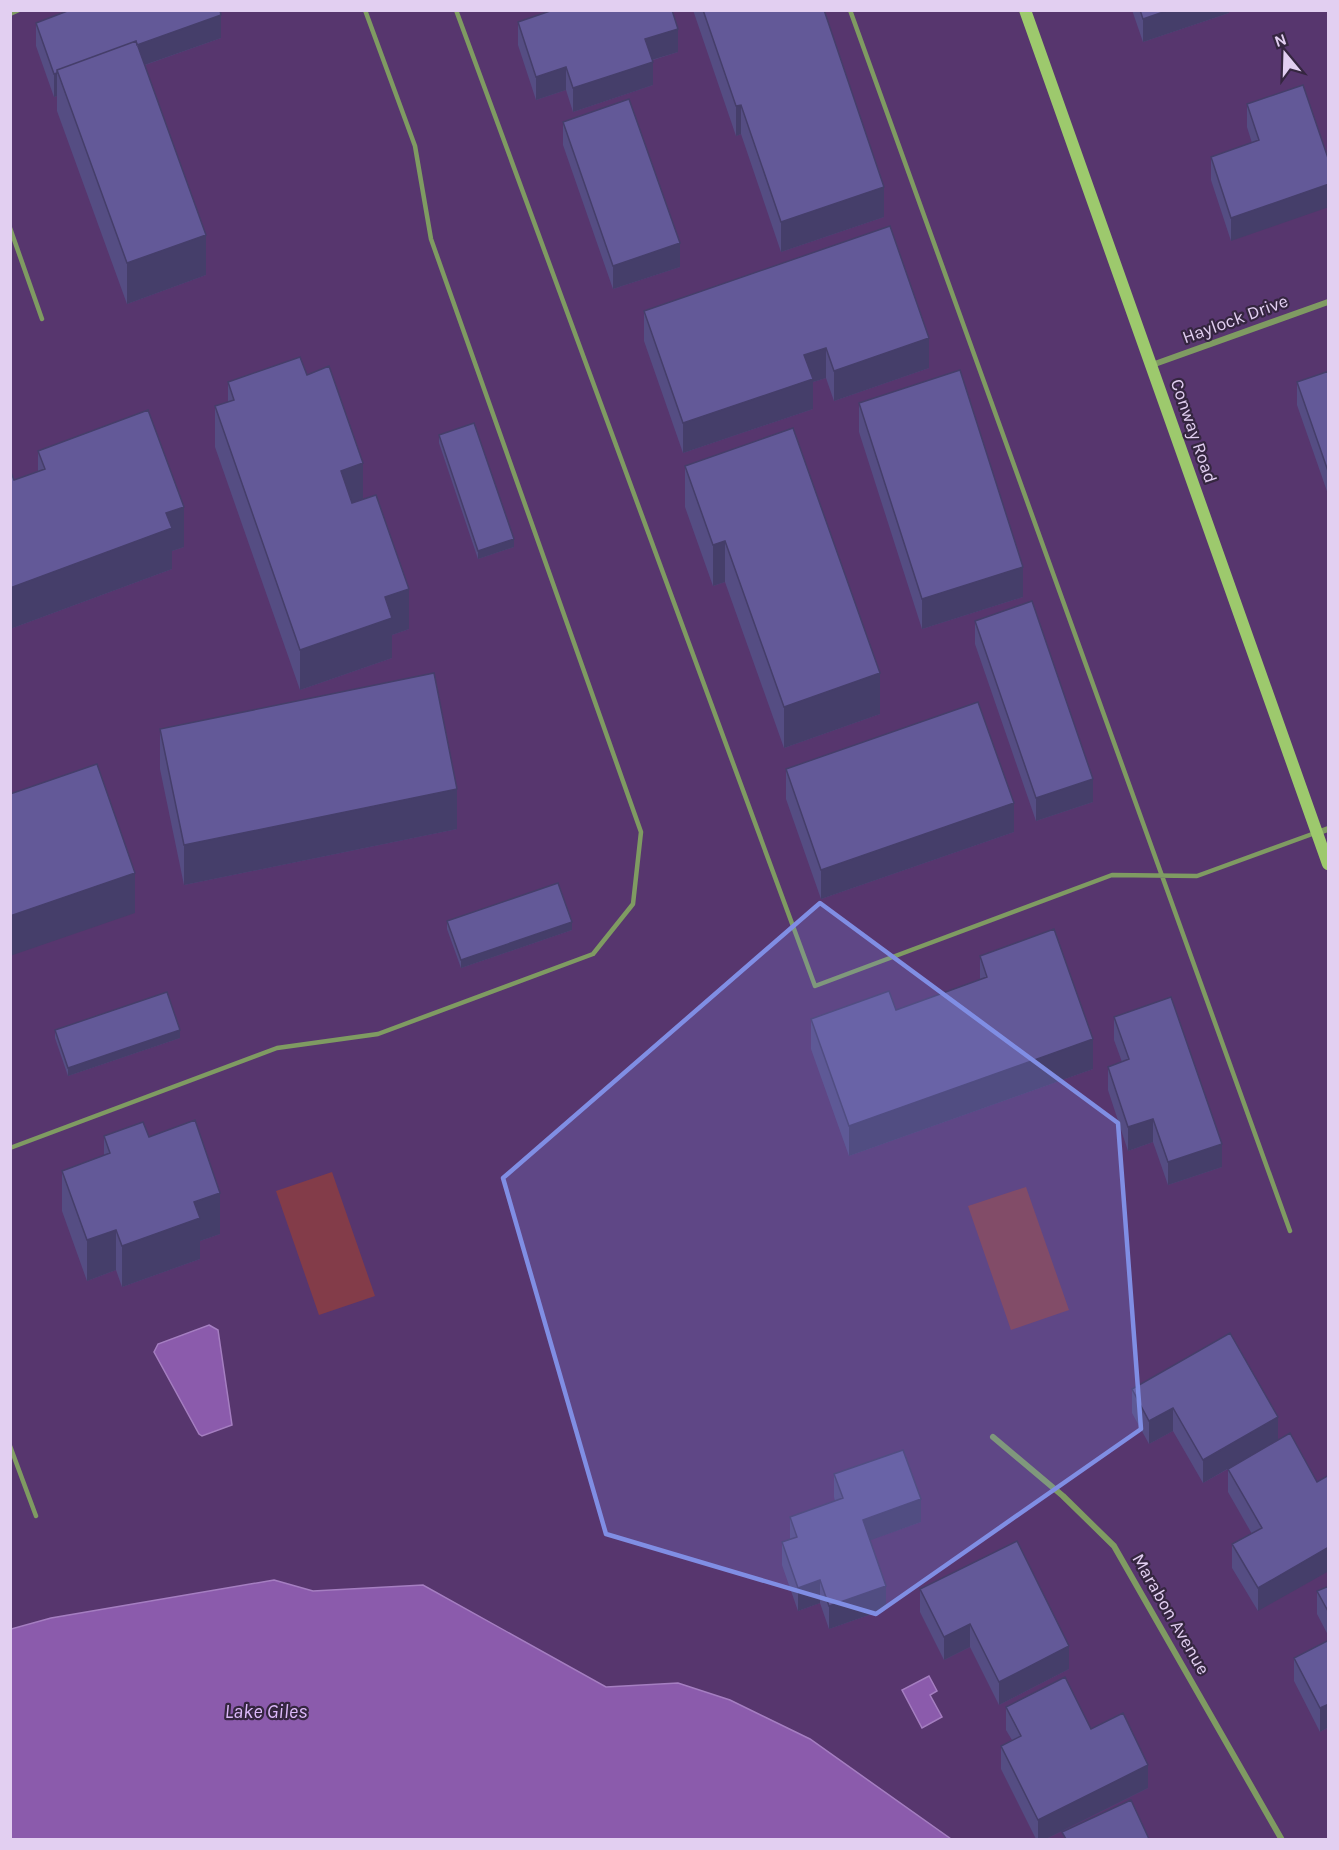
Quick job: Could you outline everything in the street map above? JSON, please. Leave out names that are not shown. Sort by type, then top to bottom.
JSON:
[{"type":"main road","name":"Conway Road","points":[[1025,10],[1112,260],[1323,831],[1329,864]]},
{"type":"street","name":"Haylock Drive","points":[[1152,365],[1329,302]]},
{"type":"street","name":"Marabon Avenue","points":[[993,1437],[1064,1496],[1114,1546],[1282,1839]]},
{"type":"lane","points":[[10,14],[19,10]]},
{"type":"lane","points":[[10,1148],[277,1048],[378,1034],[593,954],[633,904],[641,832],[432,239],[415,146],[365,10]]},
{"type":"lane","points":[[456,10],[816,986],[1112,875],[1197,876],[1323,831]]},
{"type":"lane","points":[[850,10],[1290,1232]]},
{"type":"lane","points":[[10,228],[42,319]]},
{"type":"lane","points":[[10,1446],[36,1516]]},
{"type":"highlighted area","points":[[820,903],[1118,1123],[1141,1429],[876,1614],[606,1534],[503,1178]]},
{"type":"shaded area","points":[[332,1172],[375,1296],[319,1315],[276,1191]]},
{"type":"shaded area","points":[[1026,1187],[1069,1310],[1011,1330],[968,1206]]},
{"type":"water","points":[[209,1325],[218,1330],[232,1425],[202,1436],[154,1352],[158,1344]]},
{"type":"water","name":"Lake Giles","points":[[274,1580],[313,1591],[423,1585],[606,1687],[678,1683],[730,1700],[810,1739],[951,1839],[11,1839],[11,1629],[51,1618]]},
{"type":"water","points":[[929,1676],[937,1691],[930,1695],[942,1717],[922,1728],[902,1690]]},
{"type":"building","points":[[70,10],[220,10],[221,15],[137,45],[136,41],[57,70],[54,74],[36,23]]},
{"type":"building","points":[[553,10],[672,10],[678,29],[645,39],[653,62],[573,88],[566,67],[536,77],[518,22]]},
{"type":"building","points":[[703,10],[824,10],[884,187],[781,222],[741,105],[736,106]]},
{"type":"building","points":[[1140,10],[1169,10],[1143,19]]},
{"type":"building","points":[[136,41],[206,235],[127,263],[57,70]]},
{"type":"building","points":[[1303,85],[1329,161],[1329,184],[1231,218],[1211,157],[1259,140],[1247,104]]},
{"type":"building","points":[[629,99],[680,243],[613,266],[563,122]]},
{"type":"building","points":[[890,226],[929,338],[834,371],[826,348],[804,355],[813,379],[683,423],[644,311]]},
{"type":"building","points":[[300,357],[307,375],[329,366],[363,463],[341,471],[352,503],[376,495],[409,589],[385,597],[392,618],[300,650],[215,406],[234,400],[228,382]]},
{"type":"building","points":[[960,370],[1023,567],[922,599],[859,403]]},
{"type":"building","points":[[1329,371],[1329,474],[1297,382]]},
{"type":"building","points":[[148,410],[184,507],[166,513],[172,528],[10,588],[10,470],[14,480],[45,469],[38,451]]},
{"type":"building","points":[[474,423],[514,539],[478,551],[439,435]]},
{"type":"building","points":[[793,428],[880,673],[784,707],[725,541],[713,545],[685,466]]},
{"type":"building","points":[[1032,601],[1093,779],[1036,798],[975,621]]},
{"type":"building","points":[[434,673],[457,789],[184,845],[160,729]]},
{"type":"building","points":[[978,702],[1014,803],[821,870],[786,769]]},
{"type":"building","points":[[97,764],[135,873],[10,916],[10,794]]},
{"type":"building","points":[[558,883],[572,922],[461,960],[447,921]]},
{"type":"building","points":[[1054,929],[1093,1039],[849,1126],[811,1019],[889,991],[896,1010],[987,977],[980,956]]},
{"type":"building","points":[[167,992],[180,1030],[68,1068],[55,1030]]},
{"type":"building","points":[[1171,997],[1222,1144],[1168,1162],[1153,1119],[1128,1127],[1108,1067],[1129,1059],[1114,1017]]},
{"type":"building","points":[[195,1120],[220,1193],[194,1202],[200,1218],[122,1246],[116,1230],[87,1240],[62,1171],[110,1153],[104,1136],[143,1122],[149,1137]]},
{"type":"building","points":[[1230,1333],[1278,1417],[1203,1460],[1173,1408],[1149,1421],[1132,1389]]},
{"type":"building","points":[[1290,1433],[1317,1482],[1329,1475],[1329,1547],[1258,1588],[1232,1544],[1262,1528],[1228,1469]]},
{"type":"building","points":[[903,1450],[921,1499],[863,1520],[886,1586],[829,1606],[820,1580],[798,1588],[782,1542],[797,1537],[790,1517],[843,1498],[834,1474]]},
{"type":"building","points":[[1017,1541],[1069,1646],[999,1682],[970,1624],[944,1637],[920,1589]]},
{"type":"building","points":[[1329,1586],[1329,1613],[1317,1591]]},
{"type":"building","points":[[1329,1640],[1329,1704],[1320,1708],[1294,1658]]},
{"type":"building","points":[[1065,1677],[1091,1729],[1123,1713],[1148,1765],[1038,1820],[1001,1746],[1021,1736],[1006,1707]]},
{"type":"building","points":[[1131,1800],[1149,1839],[1066,1839],[1062,1832]]}]
